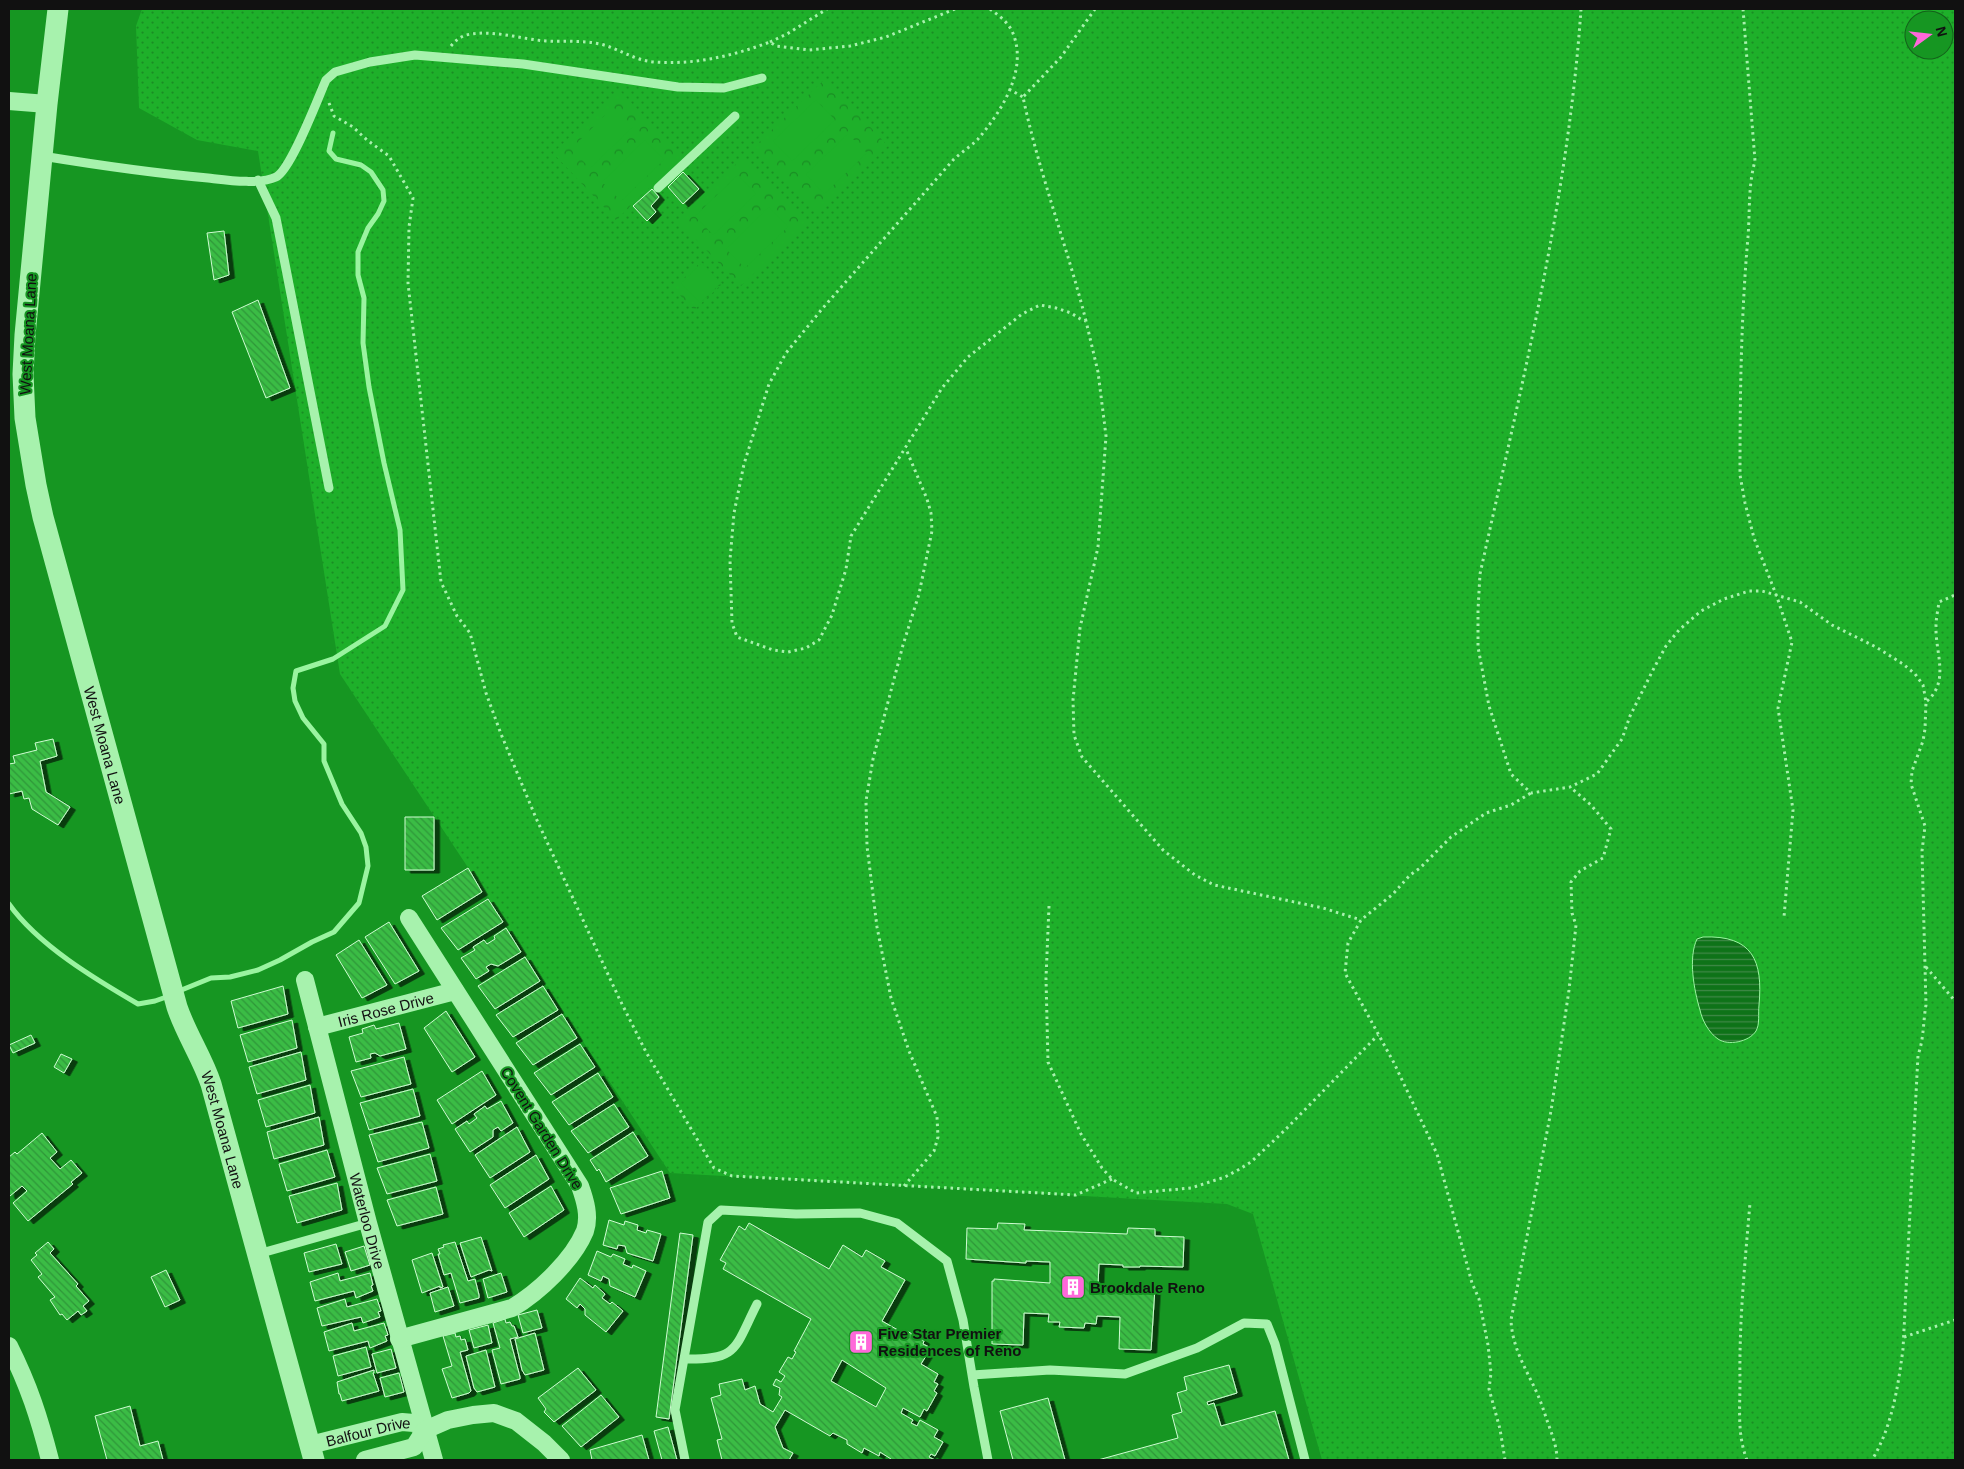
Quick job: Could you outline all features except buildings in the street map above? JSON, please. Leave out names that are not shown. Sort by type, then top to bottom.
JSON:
[{"type":"street","name":"West Moana Lane","points":[[58,9],[25,335],[25,418],[36,485],[82,662],[177,1007],[212,1084],[312,1453]]},
{"type":"street","points":[[9,101],[47,104]]},
{"type":"street","name":"Covent Garden Drive","points":[[399,1339],[512,1308],[528,1298],[568,1260],[585,1230],[587,1206],[580,1186],[409,918]]},
{"type":"street","name":"Waterloo Drive","points":[[305,980],[368,1224],[434,1460]]},
{"type":"street","name":"Iris Rose Drive","points":[[317,1027],[456,990]]},
{"type":"street","points":[[9,1346],[24,1375],[37,1411],[50,1460]]},
{"type":"street","name":"Balfour Drive","points":[[365,1460],[414,1447],[425,1430],[448,1420],[494,1413],[516,1421],[544,1443],[561,1460]]},
{"type":"street","name":"Balfour Drive","points":[[312,1453],[402,1422],[414,1424],[425,1430]]},
{"type":"lane","points":[[42,156],[148,173],[234,180],[258,180],[277,176],[289,162],[326,80],[335,72],[370,62],[415,55],[523,64],[678,87],[724,88],[762,78]]},
{"type":"lane","points":[[658,188],[735,116]]},
{"type":"lane","points":[[258,180],[276,218],[329,488]]},
{"type":"lane","points":[[685,1460],[675,1410],[708,1222],[721,1210],[796,1214],[860,1213],[897,1223],[947,1261],[963,1320],[988,1460]]},
{"type":"lane","points":[[258,1254],[368,1224]]},
{"type":"lane","points":[[684,1359],[710,1359],[725,1355],[734,1349],[757,1304]]},
{"type":"lane","points":[[972,1375],[1050,1370],[1124,1374],[1197,1348],[1244,1323],[1267,1324],[1275,1344],[1305,1460]]},
{"type":"path","points":[[440,57],[462,36],[481,33],[510,35],[544,41],[598,44],[640,60],[692,62],[718,58],[770,42],[828,9]]},
{"type":"path","points":[[770,42],[776,46],[809,50],[850,46],[886,37],[955,9]]},
{"type":"path","points":[[990,9],[1002,18],[1011,29],[1016,43],[1018,58],[1009,89],[995,117],[977,140],[954,159],[828,302],[786,354],[769,384],[744,464],[734,514],[730,560],[732,623],[737,637],[773,650],[788,652],[806,648],[819,640],[832,615],[846,569],[851,536],[942,388],[968,357],[1022,314],[1040,305],[1071,313],[1086,321]]},
{"type":"path","points":[[1024,97],[1061,57],[1094,9]]},
{"type":"path","points":[[1531,793],[1511,774],[1489,706],[1478,647],[1480,574],[1530,350],[1568,141],[1577,67],[1581,9]]},
{"type":"path","points":[[1743,9],[1755,161],[1750,178],[1749,222],[1743,296],[1740,475],[1754,538],[1777,596],[1792,642],[1778,708],[1793,810],[1784,917]]},
{"type":"path","points":[[1009,89],[1024,97]]},
{"type":"path","points":[[1024,97],[1033,140],[1086,321],[1098,372],[1106,436],[1098,548],[1080,628],[1073,700],[1074,735],[1082,757],[1163,850],[1195,875],[1214,886],[1323,908],[1361,920]]},
{"type":"path","points":[[327,99],[334,116],[353,127],[389,156],[413,198],[409,227],[408,283],[441,582],[457,616],[470,633],[486,693],[536,818],[646,1052],[714,1168],[732,1176],[1076,1195],[1112,1179]]},
{"type":"path","points":[[904,1186],[934,1151],[938,1137],[937,1117],[909,1051],[891,998],[876,927],[867,846],[866,801],[873,759],[903,645],[919,594],[932,531],[931,513],[927,499],[906,448]]},
{"type":"path","points":[[1505,1460],[1500,1429],[1490,1389],[1492,1373],[1479,1298],[1472,1283],[1437,1154],[1406,1087],[1345,973],[1348,943],[1361,920],[1393,894],[1410,875],[1461,830],[1486,814],[1511,805],[1531,793],[1570,787],[1597,774],[1622,738],[1630,716],[1663,651],[1679,630],[1688,621],[1707,608],[1737,594],[1749,591],[1762,591],[1800,602],[1832,625],[1876,647],[1915,674],[1923,685],[1926,702],[1923,741],[1912,771],[1911,784],[1925,826],[1922,851],[1926,1005],[1922,1024],[1923,1041],[1918,1055],[1904,1337],[1897,1394],[1881,1446],[1872,1460]]},
{"type":"path","points":[[1926,702],[1935,694],[1941,670],[1936,626],[1939,602],[1955,595]]},
{"type":"path","points":[[1557,1460],[1555,1444],[1538,1395],[1515,1345],[1511,1320],[1551,1111],[1569,990],[1576,925],[1572,913],[1571,882],[1580,871],[1603,858],[1611,829],[1591,805],[1570,787]]},
{"type":"path","points":[[1049,906],[1046,978],[1048,1062],[1081,1134],[1102,1168],[1112,1179],[1136,1193],[1191,1188],[1225,1177],[1251,1162],[1378,1035]]},
{"type":"path","points":[[1925,967],[1955,1000]]},
{"type":"path","points":[[1747,1460],[1743,1450],[1739,1417],[1744,1277],[1750,1203]]},
{"type":"path","points":[[1904,1337],[1955,1320]]},
{"type":"green space","points":[[142,9],[1955,9],[1955,1460],[1322,1460],[1253,1214],[1227,1204],[670,1173],[340,674],[258,151],[197,140],[139,108],[136,26]]},
{"type":"green space","points":[[825,79],[888,146],[817,214],[754,147]]},
{"type":"green space","points":[[619,90],[682,156],[616,220],[553,153]]},
{"type":"green space","points":[[816,100],[835,120],[792,161],[773,141]]},
{"type":"green space","points":[[613,107],[633,127],[590,168],[571,149]]},
{"type":"green space","points":[[848,134],[867,153],[824,194],[806,174]]},
{"type":"green space","points":[[645,140],[664,160],[621,201],[602,182]]},
{"type":"green space","points":[[743,157],[806,223],[741,286],[678,221]]},
{"type":"green space","points":[[738,175],[756,194],[713,235],[695,216]]},
{"type":"green space","points":[[769,207],[788,227],[745,268],[726,249]]},
{"type":"green space","points":[[701,262],[722,284],[694,310],[673,288]]},
{"type":"green space","points":[[702,263],[721,283],[700,303],[681,283]]},
{"type":"shaded area","points":[[1703,937],[1720,938],[1744,946],[1756,964],[1760,989],[1758,1025],[1756,1031],[1749,1038],[1738,1042],[1722,1041],[1709,1030],[1702,1018],[1692,965],[1697,939]]},
{"type":"waterway","points":[[179,991],[211,978],[230,977],[258,970],[334,932],[359,903],[368,866],[366,847],[361,833],[342,804],[324,761],[324,744],[303,718],[295,701],[293,688],[296,671],[333,659],[385,626],[403,590],[400,530],[369,387],[363,343],[364,298],[358,275],[358,252],[368,228],[384,201],[383,190],[371,172],[361,165],[336,159],[329,151],[333,133]]},
{"type":"waterway","points":[[9,904],[21,919],[51,947],[104,984],[138,1004],[169,996]]},
{"type":"place","name":"Brookdale Reno","points":[[1073,1287]]},
{"type":"place","name":"Five Star Premier Residences of Reno","points":[[861,1342]]}]
